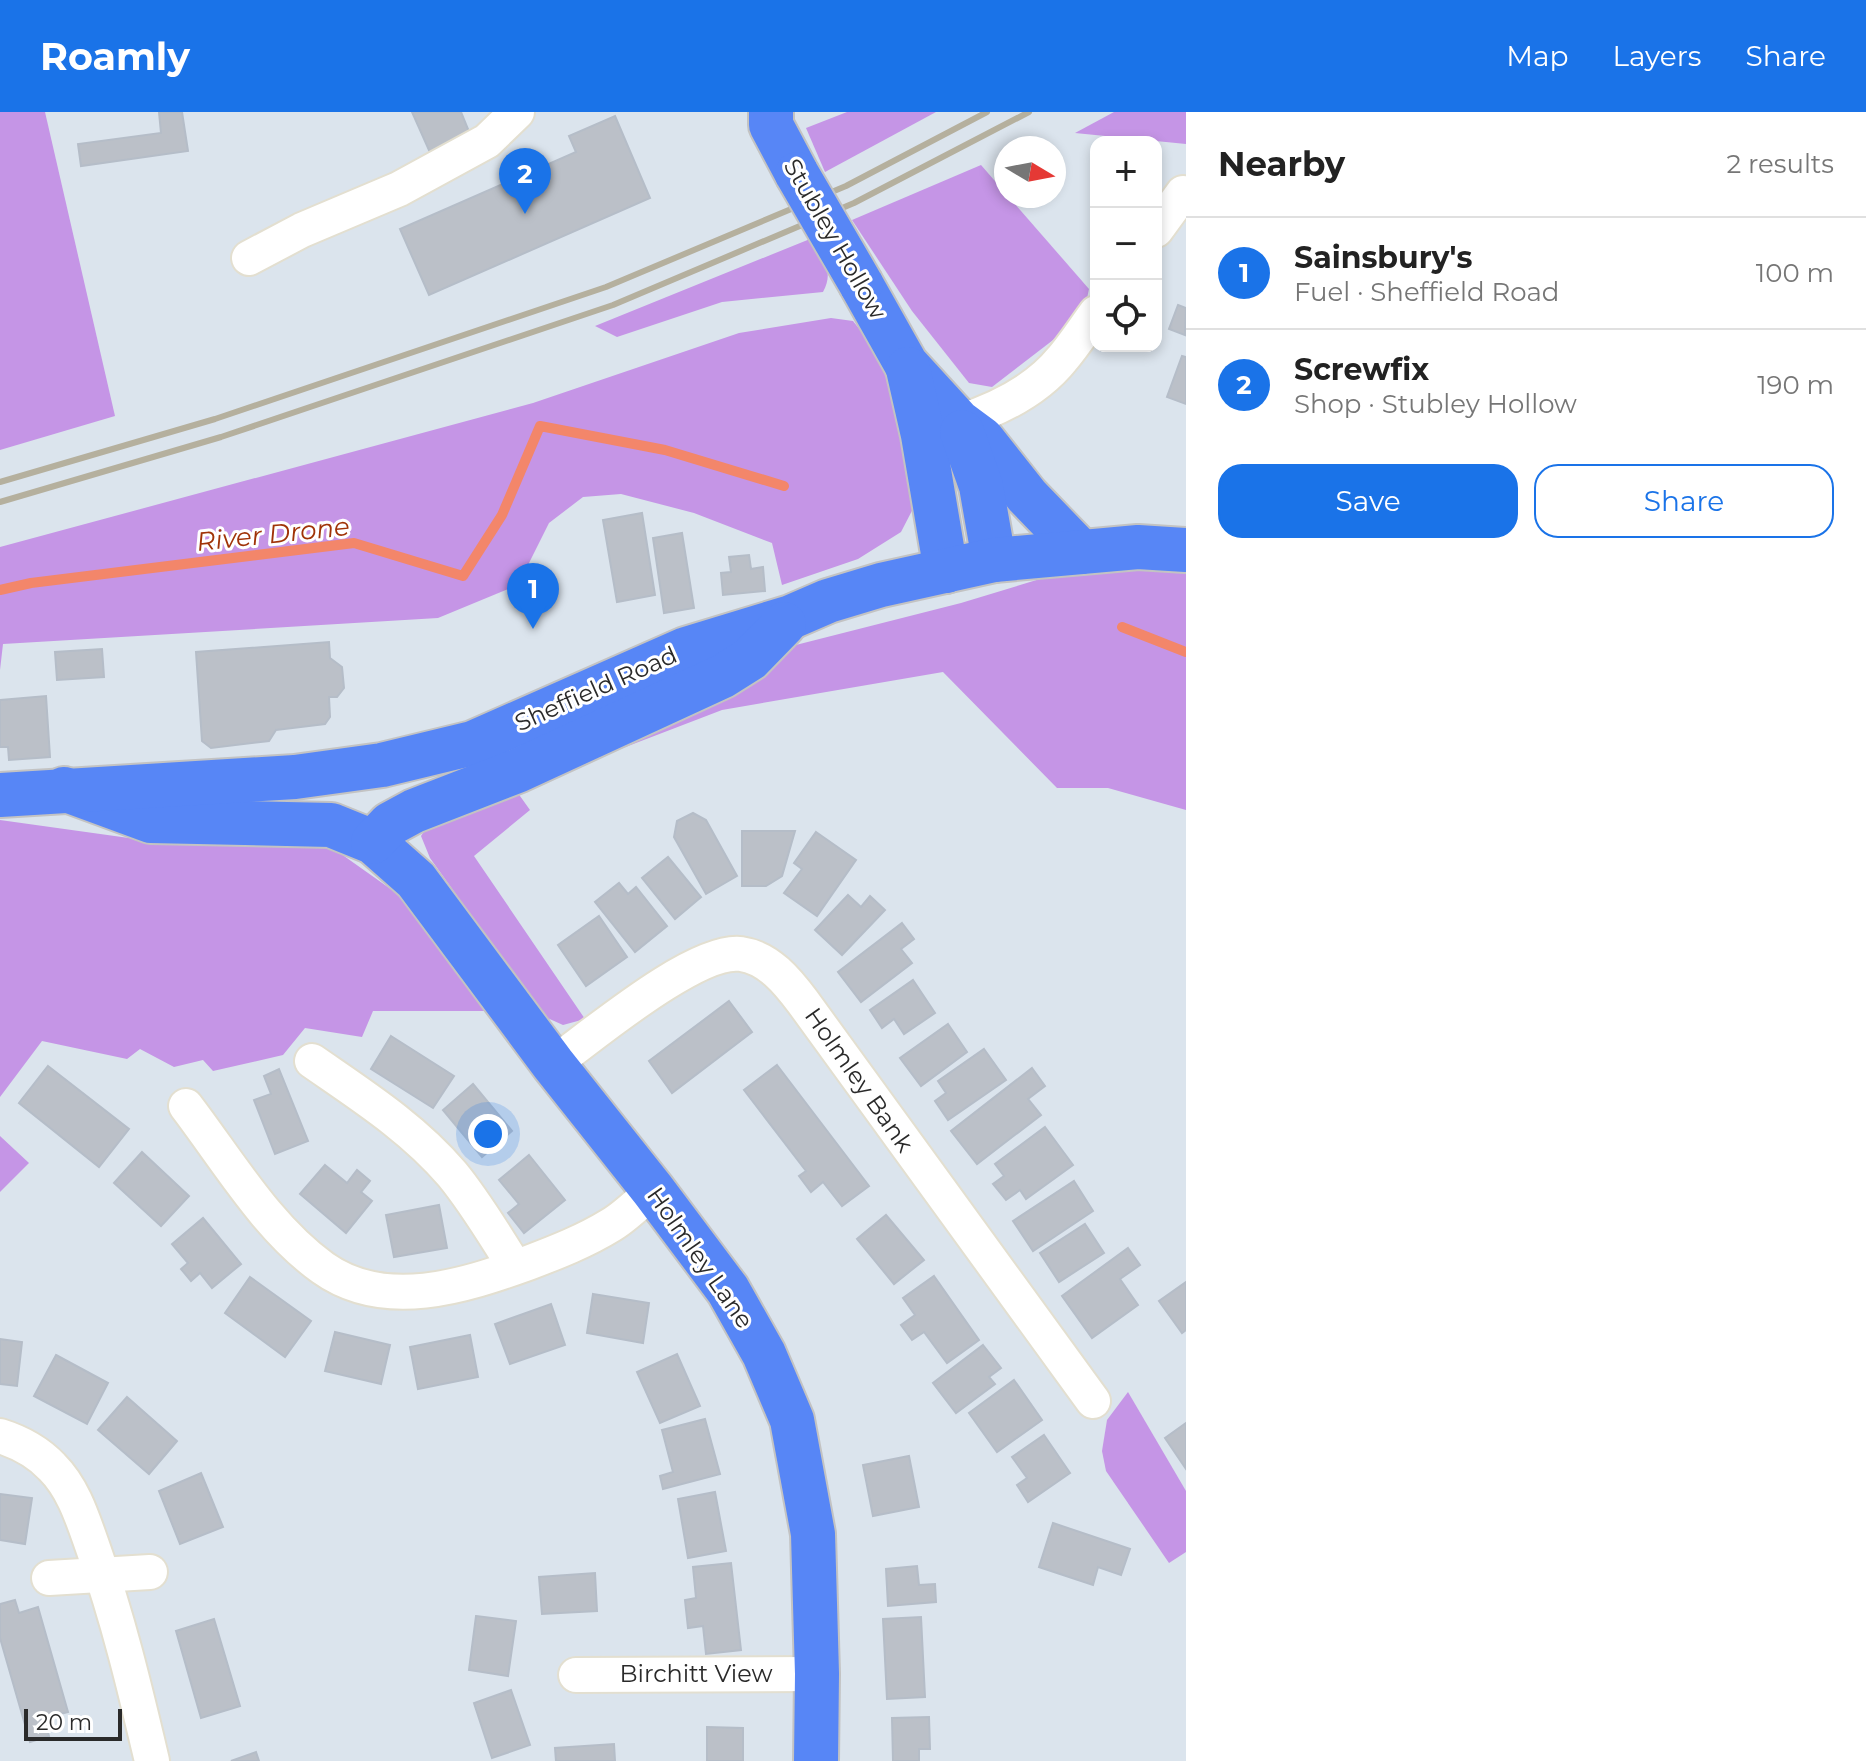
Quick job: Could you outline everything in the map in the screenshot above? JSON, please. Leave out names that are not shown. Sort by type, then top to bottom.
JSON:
[{"type":"main road","name":"Stubley Hollow","points":[[771,112],[771,125],[797,174],[906,364],[959,422],[982,439],[1027,496],[1081,552]]},
{"type":"main road","name":"Stubley Hollow","points":[[906,364],[923,435],[946,571]]},
{"type":"main road","name":"Stubley Hollow","points":[[959,422],[981,486],[994,560]]},
{"type":"main road","name":"Sheffield Road","points":[[0,795],[295,777],[382,765],[473,743],[686,649],[881,585],[994,560],[1138,547],[1186,550]]},
{"type":"main road","points":[[373,842],[390,824],[414,811],[517,771],[723,676],[750,659],[791,617]]},
{"type":"main road","name":"Holmley Lane","points":[[64,789],[151,821],[331,825],[373,842],[416,880],[553,1064],[728,1290],[764,1354],[792,1420],[813,1534],[816,1761]]},
{"type":"street","points":[[249,258],[302,230],[399,189],[487,141],[517,112]]},
{"type":"street","points":[[1162,222],[1183,193]]},
{"type":"street","points":[[959,422],[990,412],[1026,390],[1060,362],[1090,321]]},
{"type":"street","name":"Holmley Bank","points":[[553,1064],[680,973],[716,956],[742,954],[761,962],[784,977],[803,1002],[1093,1401]]},
{"type":"street","points":[[312,1061],[399,1123],[428,1150],[452,1175],[515,1267]]},
{"type":"street","points":[[186,1106],[262,1207],[295,1244],[340,1279],[366,1288],[432,1292],[464,1285],[586,1240],[614,1223],[653,1190]]},
{"type":"street","points":[[0,1436],[23,1443],[53,1467],[76,1500],[127,1653],[152,1761]]},
{"type":"street","points":[[49,1578],[150,1572]]},
{"type":"street","name":"Birchitt View","points":[[576,1675],[817,1674]]},
{"type":"shaded area","points":[[0,112],[45,112],[115,416],[0,450]]},
{"type":"shaded area","points":[[847,112],[936,112],[825,172],[806,128]]},
{"type":"shaded area","points":[[1114,112],[1186,112],[1186,144],[1162,142],[1162,136],[1075,133]]},
{"type":"shaded area","points":[[981,165],[994,180],[994,208],[1018,208],[1089,289],[1083,317],[992,387],[969,383],[912,311],[852,220]]},
{"type":"shaded area","points":[[810,239],[823,258],[827,271],[823,292],[722,302],[617,337],[595,326]]},
{"type":"shaded area","points":[[831,318],[853,321],[873,346],[906,419],[917,501],[901,532],[858,559],[782,585],[772,543],[694,513],[621,494],[583,497],[549,523],[518,585],[438,618],[3,644],[0,670],[0,547],[533,403],[739,333]]},
{"type":"shaded area","points":[[1076,568],[1186,569],[1186,810],[1108,788],[1057,788],[943,672],[722,710],[589,761],[784,648],[961,603]]},
{"type":"shaded area","points":[[515,789],[530,810],[474,856],[585,1019],[563,1025],[543,1016],[430,858],[421,836],[431,821]]},
{"type":"shaded area","points":[[0,820],[179,845],[320,839],[409,902],[485,1011],[373,1011],[362,1037],[305,1028],[283,1055],[213,1071],[203,1060],[174,1067],[140,1049],[127,1059],[42,1041],[0,1097]]},
{"type":"shaded area","points":[[0,1136],[29,1163],[0,1192]]},
{"type":"shaded area","points":[[1128,1392],[1186,1491],[1186,1552],[1169,1563],[1106,1471],[1102,1451],[1107,1420]]},
{"type":"building","points":[[159,112],[182,112],[188,151],[81,166],[78,144],[161,133]]},
{"type":"building","points":[[412,112],[461,112],[472,139],[432,157]]},
{"type":"building","points":[[615,116],[650,198],[429,295],[400,229],[576,152],[569,136]]},
{"type":"building","points":[[1178,305],[1186,308],[1185,335],[1169,329]]},
{"type":"building","points":[[1182,356],[1186,357],[1186,404],[1167,397]]},
{"type":"building","points":[[642,513],[655,595],[617,602],[603,520]]},
{"type":"building","points":[[682,533],[694,608],[664,613],[653,538]]},
{"type":"building","points":[[749,555],[751,569],[763,567],[765,591],[723,595],[721,573],[731,572],[729,557]]},
{"type":"building","points":[[329,642],[330,658],[342,667],[344,688],[337,697],[329,697],[330,717],[325,724],[276,730],[269,741],[211,748],[202,741],[196,652]]},
{"type":"building","points":[[102,649],[104,677],[57,680],[55,652]]},
{"type":"building","points":[[46,696],[50,757],[9,760],[8,747],[0,747],[0,700]]},
{"type":"building","points":[[693,813],[706,820],[737,876],[706,894],[674,837],[677,821]]},
{"type":"building","points":[[742,831],[795,831],[782,876],[766,886],[742,886]]},
{"type":"building","points":[[816,832],[856,860],[817,916],[784,893],[802,869],[794,863]]},
{"type":"building","points":[[668,857],[701,897],[675,919],[642,878]]},
{"type":"building","points":[[619,883],[628,894],[636,887],[667,926],[635,952],[595,902]]},
{"type":"building","points":[[848,895],[861,907],[870,896],[885,910],[842,955],[815,930]]},
{"type":"building","points":[[599,916],[627,957],[586,986],[558,945]]},
{"type":"building","points":[[902,923],[914,939],[901,949],[912,963],[861,1002],[838,972]]},
{"type":"building","points":[[913,980],[935,1013],[904,1034],[894,1019],[882,1028],[870,1010]]},
{"type":"building","points":[[729,1001],[752,1032],[672,1093],[649,1061]]},
{"type":"building","points":[[948,1024],[967,1052],[921,1086],[900,1058]]},
{"type":"building","points":[[391,1036],[454,1076],[433,1108],[371,1069]]},
{"type":"building","points":[[984,1049],[1006,1080],[948,1120],[935,1101],[946,1093],[938,1081]]},
{"type":"building","points":[[777,1065],[869,1186],[842,1206],[823,1182],[811,1192],[799,1176],[806,1171],[744,1090]]},
{"type":"building","points":[[48,1066],[129,1129],[99,1167],[19,1103]]},
{"type":"building","points":[[1032,1068],[1045,1086],[1028,1099],[1041,1115],[977,1164],[951,1131]]},
{"type":"building","points":[[279,1069],[308,1141],[275,1154],[254,1100],[271,1094],[264,1076]]},
{"type":"building","points":[[473,1084],[512,1131],[482,1157],[443,1110]]},
{"type":"building","points":[[1045,1127],[1073,1165],[1026,1199],[1020,1190],[1006,1200],[993,1184],[1004,1176],[995,1164]]},
{"type":"building","points":[[142,1152],[189,1196],[161,1226],[114,1183]]},
{"type":"building","points":[[529,1155],[565,1200],[524,1233],[508,1213],[519,1204],[499,1180]]},
{"type":"building","points":[[325,1165],[347,1183],[357,1170],[370,1181],[361,1192],[372,1201],[346,1233],[300,1194]]},
{"type":"building","points":[[1074,1181],[1093,1211],[1033,1251],[1013,1221]]},
{"type":"building","points":[[439,1205],[447,1248],[394,1257],[386,1215]]},
{"type":"building","points":[[886,1215],[924,1260],[894,1284],[857,1239]]},
{"type":"building","points":[[203,1218],[241,1264],[212,1288],[200,1273],[191,1281],[181,1269],[188,1263],[172,1244]]},
{"type":"building","points":[[1085,1224],[1104,1253],[1059,1282],[1040,1253]]},
{"type":"building","points":[[1128,1248],[1140,1265],[1120,1279],[1138,1305],[1092,1338],[1062,1296]]},
{"type":"building","points":[[934,1276],[979,1340],[947,1363],[924,1332],[912,1340],[901,1325],[915,1315],[903,1298]]},
{"type":"building","points":[[250,1277],[311,1321],[285,1357],[225,1313]]},
{"type":"building","points":[[1186,1282],[1186,1330],[1182,1333],[1159,1301]]},
{"type":"building","points":[[593,1294],[649,1303],[643,1343],[587,1333]]},
{"type":"building","points":[[551,1304],[565,1345],[510,1364],[495,1324]]},
{"type":"building","points":[[335,1332],[390,1345],[381,1384],[325,1371]]},
{"type":"building","points":[[470,1335],[478,1377],[418,1389],[410,1347]]},
{"type":"building","points":[[0,1339],[22,1342],[17,1386],[0,1384]]},
{"type":"building","points":[[983,1345],[1001,1368],[989,1377],[995,1384],[956,1413],[933,1383]]},
{"type":"building","points":[[677,1354],[700,1406],[660,1423],[637,1372]]},
{"type":"building","points":[[56,1355],[108,1383],[87,1424],[34,1396]]},
{"type":"building","points":[[1014,1380],[1042,1420],[997,1452],[969,1413]]},
{"type":"building","points":[[127,1397],[177,1441],[149,1474],[98,1430]]},
{"type":"building","points":[[705,1419],[720,1474],[663,1489],[660,1476],[673,1472],[662,1430]]},
{"type":"building","points":[[1186,1423],[1186,1469],[1165,1438]]},
{"type":"building","points":[[1044,1435],[1070,1473],[1028,1502],[1017,1485],[1027,1478],[1012,1457]]},
{"type":"building","points":[[909,1456],[919,1507],[873,1516],[863,1465]]},
{"type":"building","points":[[201,1473],[223,1527],[180,1544],[159,1491]]},
{"type":"building","points":[[715,1492],[726,1551],[688,1558],[678,1499]]},
{"type":"building","points":[[0,1494],[32,1498],[25,1544],[0,1540]]},
{"type":"building","points":[[1053,1523],[1130,1549],[1121,1575],[1098,1567],[1093,1585],[1039,1567]]},
{"type":"building","points":[[731,1563],[741,1650],[706,1654],[703,1626],[688,1628],[685,1600],[696,1598],[693,1567]]},
{"type":"building","points":[[917,1566],[919,1585],[935,1584],[936,1602],[888,1606],[886,1569]]},
{"type":"building","points":[[595,1573],[597,1611],[542,1614],[539,1577]]},
{"type":"building","points":[[15,1600],[19,1613],[38,1607],[68,1712],[44,1718],[49,1736],[30,1742],[0,1638],[0,1604]]},
{"type":"building","points":[[476,1616],[516,1621],[508,1676],[469,1670]]},
{"type":"building","points":[[921,1617],[925,1697],[887,1699],[883,1619]]},
{"type":"building","points":[[214,1619],[240,1706],[201,1718],[176,1631]]},
{"type":"building","points":[[511,1690],[530,1745],[492,1758],[474,1703]]},
{"type":"building","points":[[929,1717],[930,1749],[919,1749],[919,1761],[893,1761],[892,1718]]},
{"type":"building","points":[[707,1727],[743,1728],[743,1761],[707,1761]]},
{"type":"building","points":[[614,1744],[615,1761],[556,1761],[555,1748]]},
{"type":"building","points":[[256,1752],[259,1761],[231,1761]]},
{"type":"waterway","name":"River Drone","points":[[0,590],[31,583],[354,543],[463,576],[502,515],[540,426],[665,450],[784,486]]},
{"type":"waterway","name":"River Drone","points":[[1122,627],[1186,652]]},
{"type":"railway","points":[[0,482],[215,419],[606,287],[846,186],[987,112]]},
{"type":"railway","points":[[0,502],[221,437],[613,305],[854,203],[1029,112]]},
{"type":"place","name":"Screwfix","points":[[525,214]]},
{"type":"place","name":"Sainsbury's","points":[[533,629]]}]
